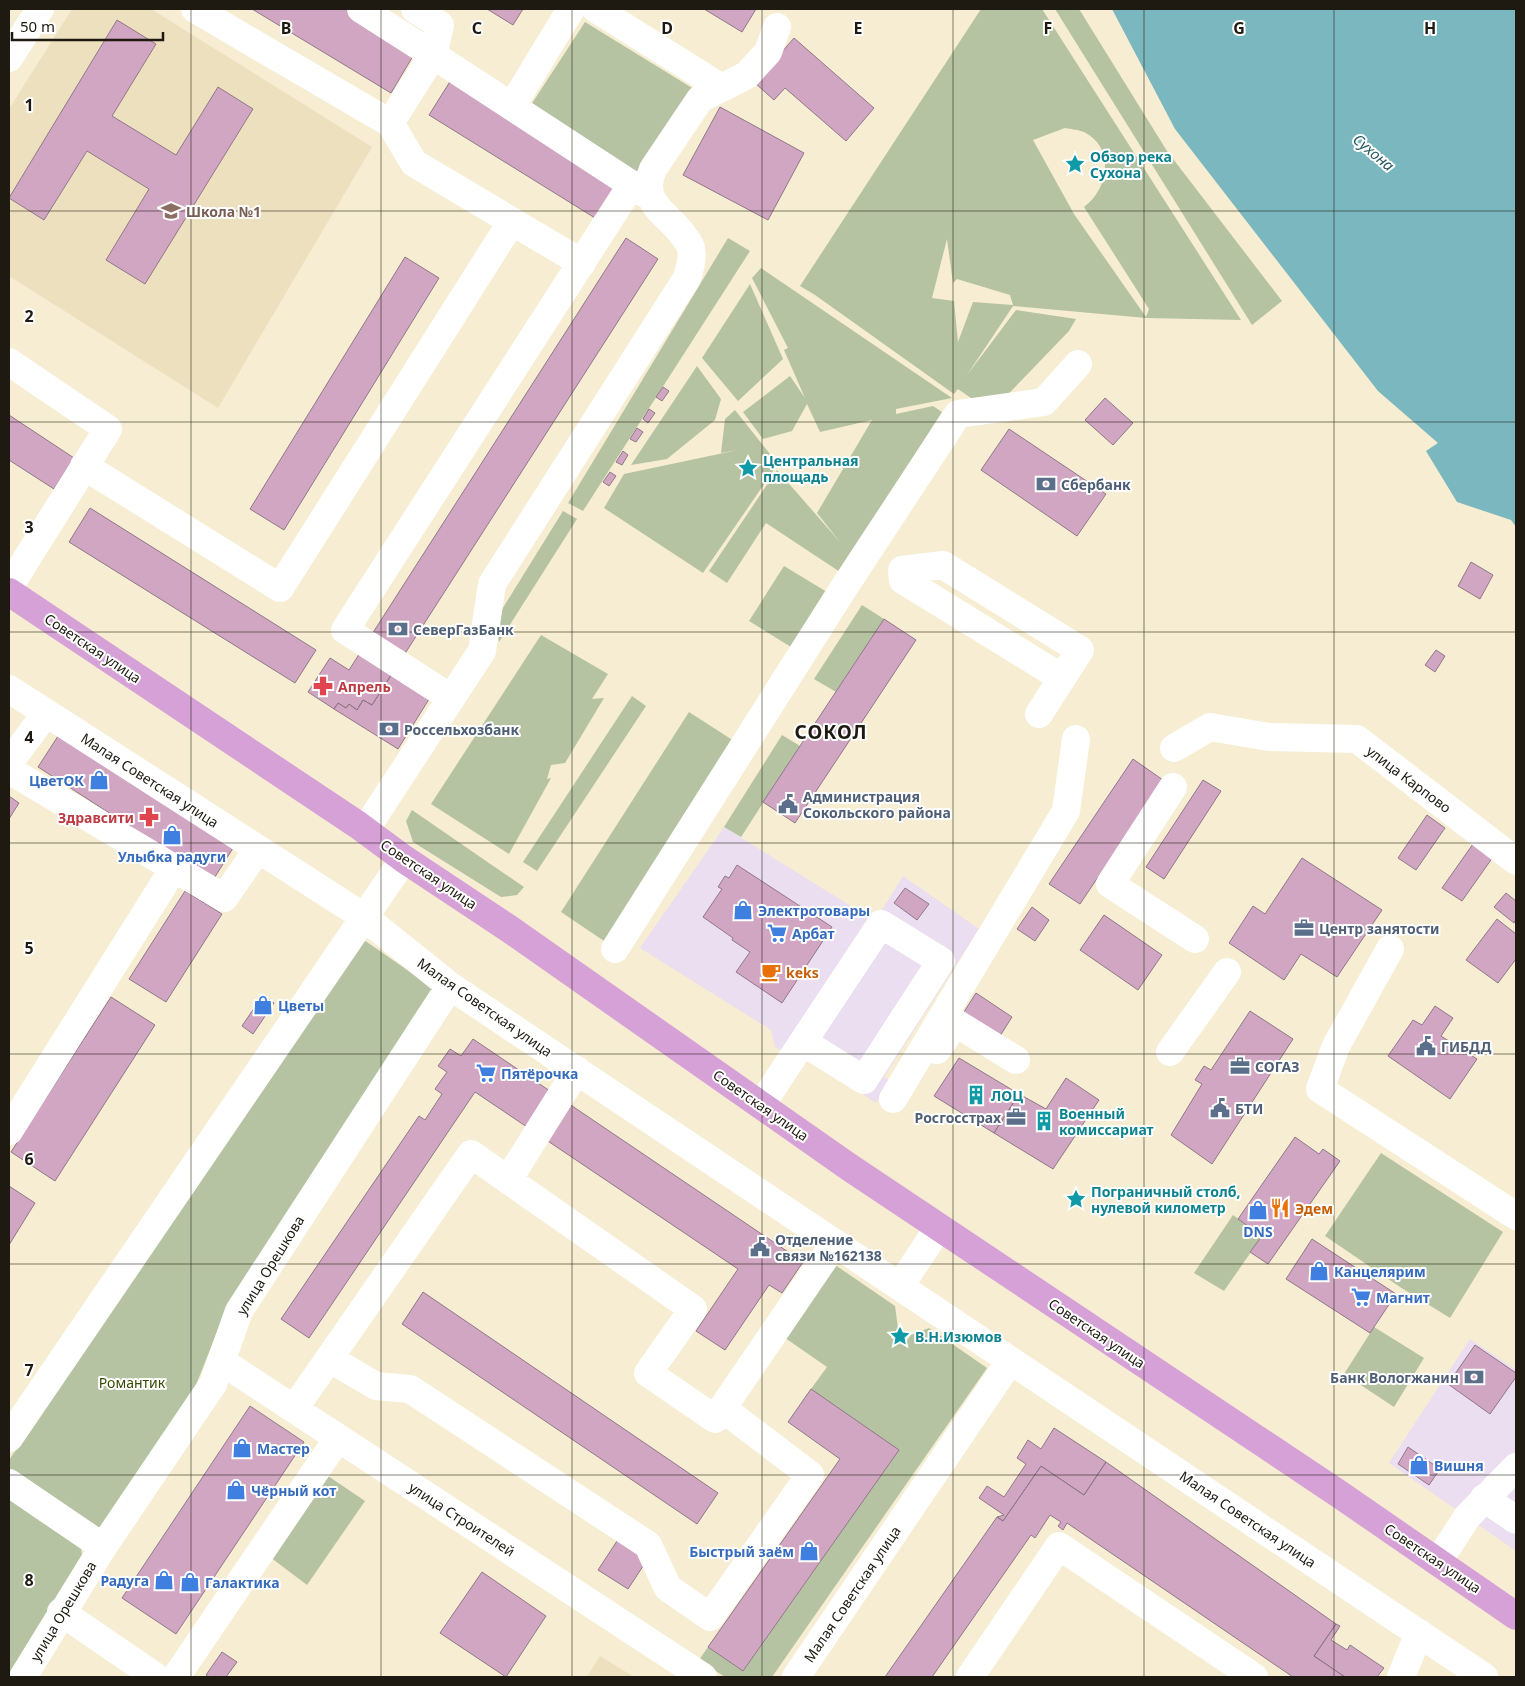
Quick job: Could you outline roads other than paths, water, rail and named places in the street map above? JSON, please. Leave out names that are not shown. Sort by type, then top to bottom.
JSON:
[{"type":"main road","name":"Советская улица","points":[[9,592],[365,830],[404,859],[508,928],[939,1227],[1331,1489],[1516,1616]]},
{"type":"street","points":[[9,58],[40,9]]},
{"type":"street","points":[[195,9],[390,123],[414,163],[582,263]]},
{"type":"street","points":[[361,9],[641,190],[677,228],[691,246],[692,260],[686,278],[492,584],[482,651],[365,830]]},
{"type":"street","points":[[512,106],[570,9]]},
{"type":"street","points":[[596,9],[722,88]]},
{"type":"street","points":[[390,123],[433,55],[440,25],[429,12]]},
{"type":"street","points":[[451,698],[345,630],[582,263],[648,182],[653,169],[700,99],[747,75],[768,52],[777,28]]},
{"type":"street","points":[[84,466],[280,588],[512,221]]},
{"type":"street","points":[[9,362],[108,429],[9,587]]},
{"type":"street","points":[[615,949],[844,586],[958,414],[1044,402],[1078,364]]},
{"type":"street","points":[[1039,714],[1080,650],[943,565],[902,570],[902,580],[1062,678]]},
{"type":"street","name":"Малая Советская улица","points":[[9,689],[364,918],[450,986],[1484,1677]]},
{"type":"street","points":[[9,764],[46,712]]},
{"type":"street","name":"улица Карпово","points":[[1174,748],[1210,727],[1269,737],[1356,739],[1516,861]]},
{"type":"street","points":[[893,1099],[1066,810],[1076,739]]},
{"type":"street","points":[[9,770],[224,898],[258,849]]},
{"type":"street","points":[[1173,787],[1110,884],[1194,939]]},
{"type":"street","points":[[9,1438],[404,859]]},
{"type":"street","points":[[9,1132],[174,868]]},
{"type":"street","points":[[761,1105],[881,924],[941,961],[864,1080]]},
{"type":"street","points":[[1390,949],[1336,1046],[1320,1089],[1516,1216]]},
{"type":"street","points":[[1170,1052],[1227,972]]},
{"type":"street","name":"улица Орешкова","points":[[23,1677],[103,1547],[213,1384],[239,1311],[450,986]]},
{"type":"street","points":[[803,1042],[893,1099],[896,1106],[956,1023],[1016,1060]]},
{"type":"street","points":[[508,1180],[577,1070]]},
{"type":"street","points":[[294,1409],[471,1154],[693,1309],[648,1374],[714,1419],[835,1243]]},
{"type":"street","points":[[900,1286],[939,1227]]},
{"type":"street","points":[[330,1358],[376,1386],[410,1389],[648,1545],[668,1588],[710,1617],[810,1475],[722,1408]]},
{"type":"street","name":"улица Строителей","points":[[222,1361],[703,1677]]},
{"type":"street","name":"Малая Советская улица","points":[[796,1677],[1010,1362]]},
{"type":"street","points":[[62,1612],[173,1677],[338,1438]]},
{"type":"street","points":[[1438,1562],[1467,1517],[1516,1466]]},
{"type":"street","points":[[9,1483],[103,1547]]},
{"type":"street","points":[[1484,1498],[1516,1520]]},
{"type":"street","points":[[970,1677],[1060,1546],[1254,1677]]},
{"type":"street","points":[[1401,1677],[1419,1633]]},
{"type":"water","name":"Сухона","points":[[1112,9],[1516,9],[1516,527],[1511,520],[1457,502],[1426,451],[1438,443],[1378,391],[1175,129]]},
{"type":"place","name":"Обзор река Сухона","points":[[1075,164]]},
{"type":"place","name":"Школа №1","points":[[171,211]]},
{"type":"place","name":"Центральная площадь","points":[[748,468]]},
{"type":"place","name":"Сбербанк","points":[[1046,484]]},
{"type":"place","name":"СеверГазБанк","points":[[398,629]]},
{"type":"place","name":"Апрель","points":[[323,686]]},
{"type":"place","name":"Россельхозбанк","points":[[389,729]]},
{"type":"place","name":"ЦветОК","points":[[99,780]]},
{"type":"place","name":"Администрация Сокольского района","points":[[788,804]]},
{"type":"place","name":"Здравсити","points":[[149,817]]},
{"type":"place","name":"Улыбка радуги","points":[[172,835]]},
{"type":"place","name":"Электротовары","points":[[743,910]]},
{"type":"place","name":"Центр занятости","points":[[1304,928]]},
{"type":"place","name":"Арбат","points":[[777,933]]},
{"type":"place","name":"keks","points":[[771,972]]},
{"type":"place","name":"Цветы","points":[[263,1005]]},
{"type":"place","name":"ГИБДД","points":[[1426,1046]]},
{"type":"place","name":"СОГАЗ","points":[[1240,1066]]},
{"type":"place","name":"Пятёрочка","points":[[486,1073]]},
{"type":"place","name":"ЛОЦ","points":[[976,1095]]},
{"type":"place","name":"БТИ","points":[[1220,1108]]},
{"type":"place","name":"Росгосстрах","points":[[1016,1117]]},
{"type":"place","name":"Военный комиссариат","points":[[1044,1121]]},
{"type":"place","name":"Пограничный столб, нулевой километр","points":[[1076,1199]]},
{"type":"place","name":"Эдем","points":[[1280,1208]]},
{"type":"place","name":"DNS","points":[[1258,1210]]},
{"type":"place","name":"Отделение связи №162138","points":[[760,1247]]},
{"type":"place","name":"Канцелярим","points":[[1319,1271]]},
{"type":"place","name":"Магнит","points":[[1361,1297]]},
{"type":"place","name":"В.Н.Изюмов","points":[[900,1336]]},
{"type":"place","name":"Банк Вологжанин","points":[[1474,1377]]},
{"type":"place","name":"Мастер","points":[[242,1448]]},
{"type":"place","name":"Вишня","points":[[1419,1465]]},
{"type":"place","name":"Чёрный кот","points":[[236,1490]]},
{"type":"place","name":"Быстрый заём","points":[[809,1551]]},
{"type":"place","name":"Радуга","points":[[164,1580]]},
{"type":"place","name":"Галактика","points":[[190,1582]]},
{"type":"district","name":"СОКОЛ","points":[[831,732]]},
{"type":"park label","name":"Романтик","points":[[132,1382]]}]
